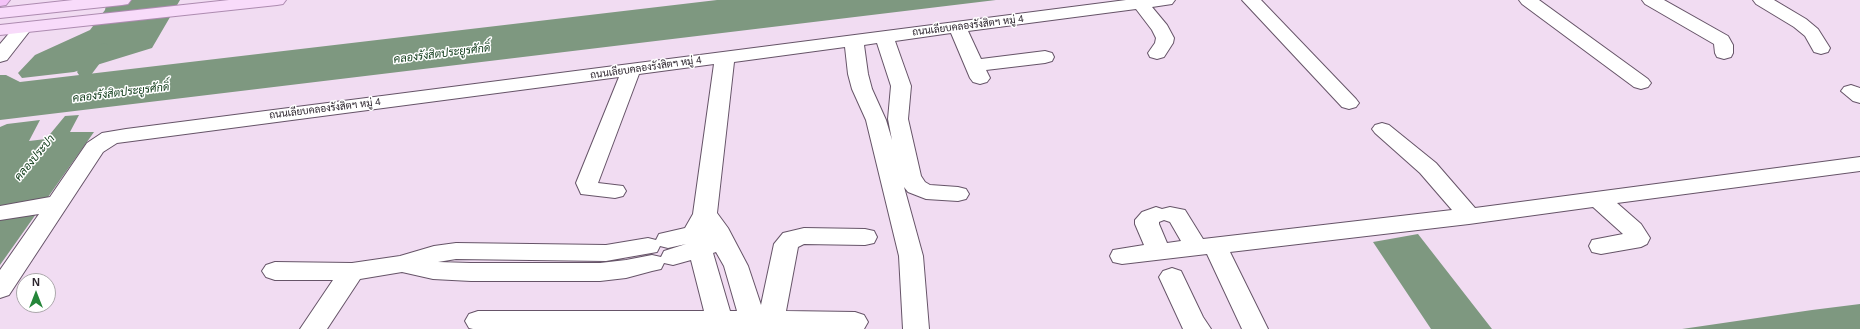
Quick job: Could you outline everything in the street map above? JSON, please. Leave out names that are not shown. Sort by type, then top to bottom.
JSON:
[{"type":"main road","points":[[0,30],[277,0]]},
{"type":"main road","points":[[0,13],[105,1]]},
{"type":"street","name":"ถนนเลียบคลองรังสิตฯ หมู่ 4","points":[[0,289],[51,204],[95,148],[110,138],[1166,0]]},
{"type":"street","points":[[1251,0],[1349,103]]},
{"type":"street","points":[[1528,0],[1641,83]]},
{"type":"street","points":[[1651,0],[1721,40],[1724,45],[1724,53]]},
{"type":"street","points":[[1762,0],[1800,23],[1812,33],[1821,48]]},
{"type":"street","points":[[1140,3],[1161,29],[1165,38],[1164,44],[1157,53]]},
{"type":"street","points":[[957,27],[978,72],[1045,57]]},
{"type":"street","points":[[0,56],[23,28]]},
{"type":"street","points":[[884,37],[901,86],[898,120],[910,176],[916,187],[926,192],[958,194]]},
{"type":"street","points":[[854,41],[858,74],[862,89],[876,120],[911,256],[916,329]]},
{"type":"street","points":[[721,324],[707,233],[725,57]]},
{"type":"street","points":[[615,191],[589,189],[587,183],[631,70]]},
{"type":"street","points":[[1382,129],[1428,168],[1469,216]]},
{"type":"street","points":[[1122,256],[1469,216],[1860,164]]},
{"type":"street","points":[[1598,199],[1634,230],[1638,238],[1632,241],[1602,246]]},
{"type":"street","points":[[0,213],[51,204]]},
{"type":"street","points":[[1159,252],[1147,224],[1147,220],[1163,214],[1177,215],[1206,246],[1256,329]]},
{"type":"street","points":[[275,271],[352,272],[401,264],[433,270],[471,272],[600,272],[626,269],[660,252],[707,233]]},
{"type":"street","points":[[707,233],[736,266],[757,324]]},
{"type":"street","points":[[757,324],[786,244],[792,239],[804,236],[865,237]]},
{"type":"street","points":[[313,329],[352,272]]},
{"type":"street","points":[[1172,277],[1192,322],[1198,329]]},
{"type":"street","points":[[478,321],[721,324],[855,322]]},
{"type":"water","points":[[107,0],[180,0],[152,48],[74,72],[22,78],[18,73],[35,55],[90,30],[105,10]]},
{"type":"water","name":"คลองรังสิตประยูรศักดิ์","points":[[717,0],[996,0],[0,120],[0,75],[6,75],[20,82]]},
{"type":"water","points":[[79,115],[70,132],[94,132],[0,265],[0,127],[7,124],[40,120],[29,141],[46,139],[65,116]]},
{"type":"water","points":[[1418,234],[1492,329],[1431,329],[1373,242]]},
{"type":"water","points":[[1860,304],[1860,329],[1682,329],[1812,310]]},
{"type":"waterway","name":"คลองประปา","points":[[85,72],[104,48]]}]
